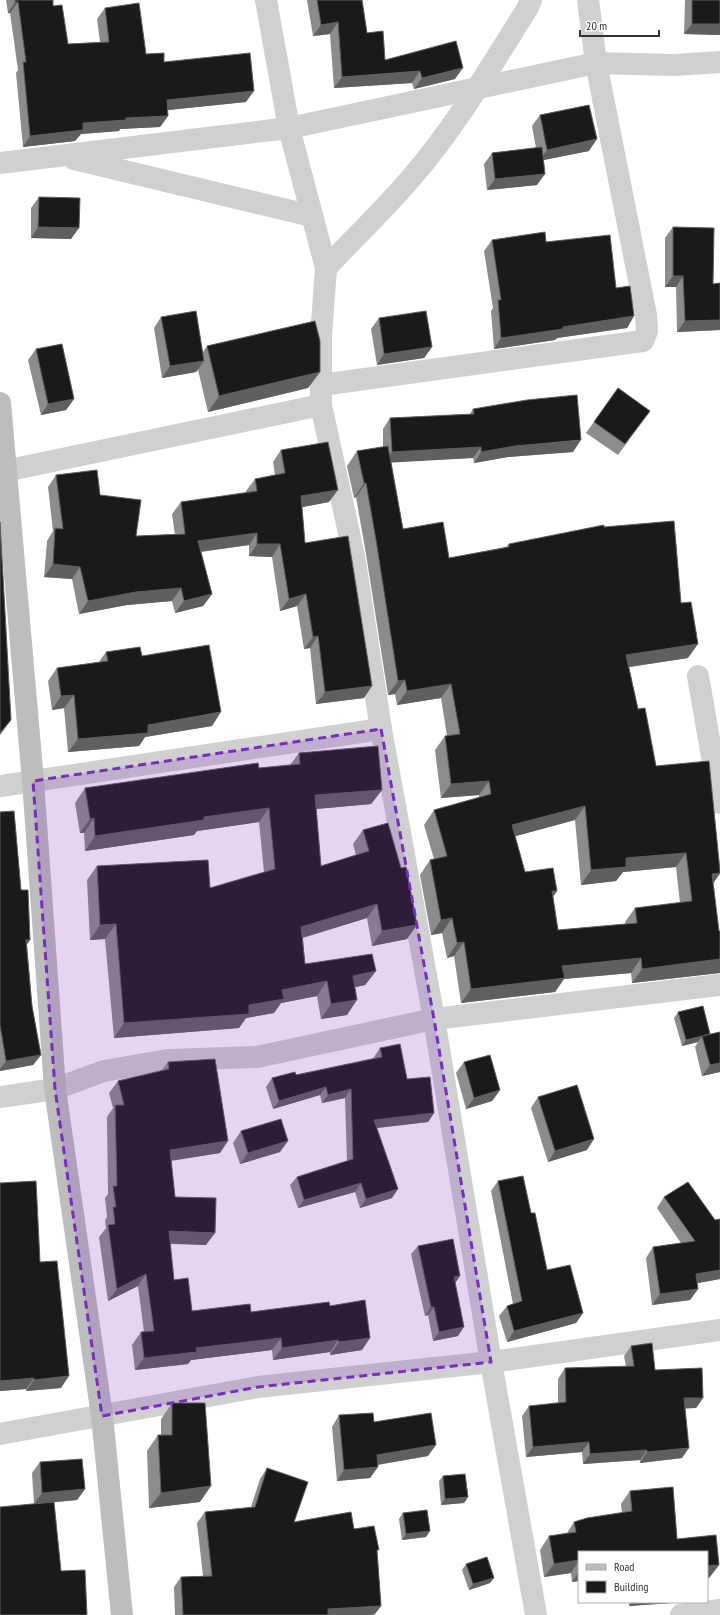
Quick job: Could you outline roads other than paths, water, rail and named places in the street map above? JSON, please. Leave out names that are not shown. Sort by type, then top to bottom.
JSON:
[{"type":"street","points":[[266,0],[289,128],[326,268],[321,336],[321,395],[354,556],[381,729],[434,1019],[491,1362],[536,1615]]},
{"type":"street","points":[[326,268],[412,177],[477,87],[527,9],[530,0]]},
{"type":"street","points":[[3,471],[321,395],[642,340],[647,331],[646,315],[596,63],[588,0]]},
{"type":"street","points":[[0,163],[289,128],[596,63],[674,65],[720,62]]},
{"type":"street","points":[[60,156],[312,216]]},
{"type":"street","points":[[0,403],[3,471],[34,781],[55,1089],[102,1416],[122,1615]]},
{"type":"street","points":[[698,676],[720,803]]},
{"type":"street","points":[[0,786],[381,729]]},
{"type":"street","points":[[0,1097],[55,1089],[104,1071],[168,1060],[258,1057],[434,1019],[720,985]]},
{"type":"street","points":[[0,1434],[258,1387],[491,1362],[720,1330]]},
{"type":"street","points":[[681,1615],[720,1610]]}]
